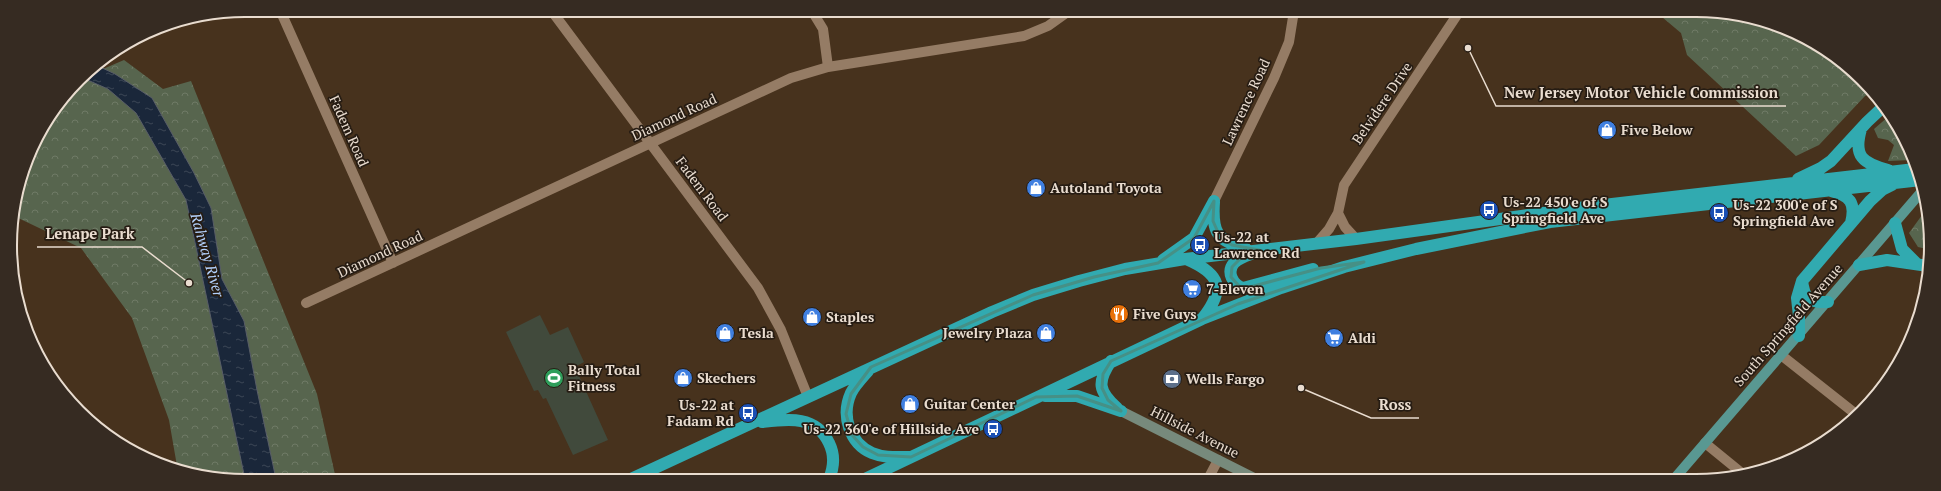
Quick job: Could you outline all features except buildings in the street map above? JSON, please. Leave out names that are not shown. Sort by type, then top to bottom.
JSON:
[{"type":"highway","points":[[1786,184],[1826,165],[1880,110]]},
{"type":"highway","points":[[1862,128],[1858,147],[1862,158],[1873,166],[1895,177]]},
{"type":"highway","points":[[875,474],[1111,361],[1202,320],[1297,282],[1364,262],[1446,242],[1550,222],[1828,190],[1895,177],[1911,170]]},
{"type":"highway","points":[[1799,336],[1797,298],[1802,281],[1851,223],[1895,177]]},
{"type":"highway","points":[[642,474],[808,396],[1017,301],[1094,277],[1158,263],[1185,259],[1356,239],[1578,208],[1786,184],[1895,177],[1914,179]]},
{"type":"highway","points":[[1828,190],[1850,200],[1853,209],[1851,223]]},
{"type":"highway","points":[[1214,201],[1213,221],[1220,237],[1227,243],[1255,250]]},
{"type":"highway","points":[[1158,263],[1194,238],[1214,201]]},
{"type":"highway","points":[[1895,223],[1902,250],[1907,256],[1923,265]]},
{"type":"highway","points":[[1255,250],[1240,259],[1232,267],[1231,277],[1237,285],[1250,287],[1271,280],[1321,268],[1364,262]]},
{"type":"highway","points":[[1185,259],[1205,268],[1216,282],[1217,290],[1215,301],[1202,320]]},
{"type":"highway","points":[[1859,265],[1886,260],[1923,265]]},
{"type":"highway","points":[[1802,281],[1804,294],[1808,299],[1818,302],[1828,302]]},
{"type":"highway","points":[[1111,361],[1103,374],[1102,388],[1108,400],[1121,411]]},
{"type":"highway","points":[[871,367],[856,384],[849,399],[846,414],[850,430],[859,444],[872,453],[888,457],[911,456]]},
{"type":"highway","points":[[1036,397],[1065,395],[1077,396],[1121,411]]},
{"type":"highway","points":[[751,424],[790,419],[806,421],[815,425],[823,432],[831,447],[833,463],[830,474]]},
{"type":"main road","name":"South Springfield Avenue","points":[[1678,474],[1799,336],[1918,195]]},
{"type":"street","name":"Fadem Road","points":[[283,17],[393,263]]},
{"type":"street","name":"Fadem Road","points":[[556,17],[758,288],[781,330],[808,396]]},
{"type":"street","points":[[816,17],[823,29],[828,67]]},
{"type":"street","name":"Diamond Road","points":[[306,303],[791,78],[828,67],[1007,40],[1036,32],[1061,17]]},
{"type":"street","name":"Lawrence Road","points":[[1214,201],[1274,78],[1289,42],[1293,17]]},
{"type":"street","name":"Belvidere Drive","points":[[1316,244],[1329,229],[1338,213],[1344,185],[1456,17]]},
{"type":"street","points":[[1338,213],[1345,227],[1356,239]]},
{"type":"street","points":[[1781,355],[1852,412]]},
{"type":"street","name":"Hillside Avenue","points":[[1121,411],[1246,474]]},
{"type":"street","points":[[1705,443],[1738,470]]},
{"type":"street","points":[[1211,474],[1218,460]]},
{"type":"highlighted area","points":[[1214,201],[1213,221],[1220,237],[1232,245],[1259,250],[1240,259],[1232,267],[1231,277],[1240,287],[1250,287],[1321,268],[1364,262],[1238,304],[1111,361],[1103,374],[1102,388],[1108,400],[1121,411],[1077,396],[1036,397],[911,457],[878,455],[863,447],[852,435],[846,414],[851,394],[871,367],[1033,295],[1094,277],[1158,263],[1194,238]]},
{"type":"green space","points":[[1662,17],[1710,17],[1740,21],[1769,29],[1797,41],[1835,64],[1867,95],[1819,145],[1796,156],[1687,55],[1681,33]]},
{"type":"green space","points":[[124,60],[163,89],[191,81],[317,394],[335,474],[231,474],[201,470],[177,463],[169,420],[132,318],[81,248],[19,218],[21,201],[29,172],[34,158],[48,131],[64,106],[84,84],[100,69]]},
{"type":"green space","points":[[1885,119],[1908,160],[1888,161],[1894,145],[1888,140],[1878,138],[1874,129]]},
{"type":"green space","points":[[1922,215],[1924,248],[1918,247],[1909,233]]},
{"type":"green space","name":"Bally Total Fitness","points":[[540,315],[550,335],[568,327],[584,362],[575,367],[608,440],[573,455],[546,398],[543,399],[538,390],[534,391],[506,332]]},
{"type":"water","name":"Rahway River","points":[[102,68],[115,74],[152,98],[194,173],[211,208],[222,279],[244,321],[275,474],[244,474],[186,200],[136,113],[108,89],[88,80]]},
{"type":"place","name":"New Jersey Motor Vehicle Commission","points":[[1468,48]]},
{"type":"place","name":"Five Below","points":[[1607,130]]},
{"type":"place","name":"Autoland Toyota","points":[[1036,188]]},
{"type":"place","name":"Us-22 450'e of S Springfield Ave","points":[[1489,210]]},
{"type":"place","name":"Us-22 300'e of S Springfield Ave","points":[[1719,213]]},
{"type":"place","name":"Us-22 at Lawrence Rd","points":[[1200,245]]},
{"type":"place","name":"Lenape Park","points":[[189,283]]},
{"type":"place","name":"7-Eleven","points":[[1192,289]]},
{"type":"place","name":"Five Guys","points":[[1119,314]]},
{"type":"place","name":"Staples","points":[[812,317]]},
{"type":"place","name":"Tesla","points":[[725,333]]},
{"type":"place","name":"Jewelry Plaza","points":[[1046,333]]},
{"type":"place","name":"Aldi","points":[[1334,338]]},
{"type":"place","name":"Bally Total Fitness","points":[[554,378]]},
{"type":"place","name":"Skechers","points":[[683,378]]},
{"type":"place","name":"Wells Fargo","points":[[1172,379]]},
{"type":"place","name":"Ross","points":[[1301,388]]},
{"type":"place","name":"Guitar Center","points":[[910,404]]},
{"type":"place","name":"Us-22 at Fadam Rd","points":[[748,413]]},
{"type":"place","name":"Us-22 360'e of Hillside Ave","points":[[993,429]]}]
